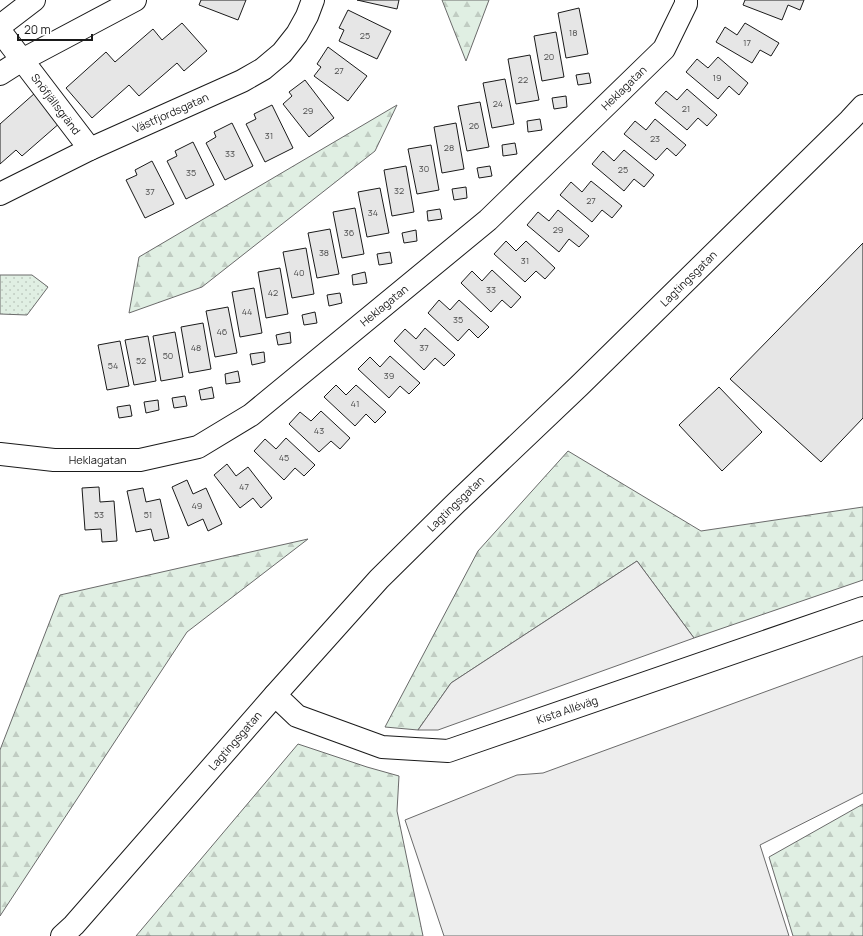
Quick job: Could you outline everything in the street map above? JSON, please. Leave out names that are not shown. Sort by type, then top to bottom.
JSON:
[{"type":"street","points":[[0,26],[34,0]]},
{"type":"street","points":[[0,74],[22,60],[135,0]]},
{"type":"street","name":"Västfjordsgatan","points":[[0,194],[90,149],[242,81],[263,69],[282,53],[297,34],[307,16],[313,0]]},
{"type":"street","name":"Heklagatan","points":[[0,454],[54,460],[140,460],[198,447],[251,416],[488,220],[664,49],[686,4],[686,0]]},
{"type":"street","name":"Snöfjällsgränd","points":[[0,31],[90,149]]},
{"type":"street","name":"Lagtingsgatan","points":[[68,932],[275,695],[379,579],[456,503],[579,386],[863,106]]},
{"type":"street","name":"Kista Alléväg","points":[[275,695],[298,716],[382,747],[448,752],[863,608]]},
{"type":"green space","points":[[442,0],[489,0],[466,61]]},
{"type":"green space","points":[[397,105],[375,151],[202,287],[129,313],[139,257]]},
{"type":"green space","points":[[0,275],[32,275],[48,287],[27,315],[0,314]]},
{"type":"green space","points":[[568,451],[701,531],[863,507],[863,580],[694,638],[637,561],[451,683],[418,730],[385,727],[478,551]]},
{"type":"green space","points":[[308,539],[187,632],[0,916],[0,750],[60,595]]},
{"type":"green space","points":[[298,744],[399,776],[397,811],[423,936],[136,936]]},
{"type":"green space","points":[[863,804],[863,936],[793,936],[769,857]]},
{"type":"shaded area","points":[[637,561],[694,638],[438,730],[418,730],[451,683]]},
{"type":"shaded area","points":[[863,656],[863,793],[760,845],[789,936],[444,936],[405,820],[517,775],[543,773]]},
{"type":"building","points":[[201,0],[246,0],[238,20],[199,5]]},
{"type":"building","points":[[357,0],[399,0],[397,9]]},
{"type":"building","points":[[745,0],[804,0],[800,10],[788,5],[782,20],[743,5]]},
{"type":"building","points":[[579,8],[588,54],[566,58],[558,13]]},
{"type":"building","points":[[348,10],[391,31],[377,59],[339,41],[344,30],[339,28]]},
{"type":"building","points":[[182,23],[207,51],[184,71],[177,63],[139,96],[129,85],[92,118],[66,88],[106,52],[115,62],[153,29],[162,40]]},
{"type":"building","points":[[745,23],[779,43],[771,56],[760,50],[752,63],[716,42],[725,27],[737,35]]},
{"type":"building","points":[[556,32],[564,77],[542,81],[534,36]]},
{"type":"building","points":[[328,47],[367,76],[348,101],[314,76],[321,67],[317,64]]},
{"type":"building","points":[[530,55],[539,100],[516,104],[508,59]]},
{"type":"building","points":[[718,57],[748,83],[739,95],[729,86],[718,99],[686,72],[697,59],[708,68]]},
{"type":"building","points":[[589,73],[591,83],[578,85],[576,75]]},
{"type":"building","points":[[505,79],[514,124],[492,128],[483,83]]},
{"type":"building","points":[[305,80],[334,118],[309,137],[283,104],[292,96],[289,92]]},
{"type":"building","points":[[687,89],[717,115],[707,126],[698,118],[687,130],[655,103],[666,91],[677,100]]},
{"type":"building","points":[[35,93],[61,122],[22,156],[16,150],[0,164],[0,124]]},
{"type":"building","points":[[566,96],[567,107],[554,109],[552,98]]},
{"type":"building","points":[[480,102],[489,147],[467,151],[458,106]]},
{"type":"building","points":[[272,105],[293,148],[265,162],[246,124],[256,119],[254,114]]},
{"type":"building","points":[[540,119],[542,130],[528,132],[527,121]]},
{"type":"building","points":[[655,119],[686,145],[676,156],[667,148],[656,160],[624,134],[635,121],[646,130]]},
{"type":"building","points":[[232,123],[253,166],[225,180],[206,143],[216,137],[214,132]]},
{"type":"building","points":[[456,123],[464,169],[442,173],[434,127]]},
{"type":"building","points":[[193,142],[214,185],[186,199],[167,161],[177,156],[175,151]]},
{"type":"building","points":[[515,143],[517,154],[503,156],[502,145]]},
{"type":"building","points":[[431,145],[439,190],[417,194],[408,149]]},
{"type":"building","points":[[624,150],[654,175],[644,187],[634,179],[624,191],[592,164],[603,151],[614,161]]},
{"type":"building","points":[[152,161],[174,204],[145,218],[126,180],[137,175],[135,170]]},
{"type":"building","points":[[406,166],[414,212],[392,216],[384,170]]},
{"type":"building","points":[[490,166],[492,176],[479,178],[477,168]]},
{"type":"building","points":[[591,181],[622,206],[612,218],[602,210],[592,222],[560,195],[571,182],[582,192]]},
{"type":"building","points":[[466,187],[467,198],[454,200],[452,189]]},
{"type":"building","points":[[380,188],[389,233],[367,237],[358,192]]},
{"type":"building","points":[[355,208],[364,254],[342,258],[333,212]]},
{"type":"building","points":[[440,209],[442,219],[428,221],[427,211]]},
{"type":"building","points":[[558,210],[589,236],[579,247],[569,239],[559,252],[527,225],[538,212],[549,221]]},
{"type":"building","points":[[330,229],[339,274],[317,278],[308,233]]},
{"type":"building","points":[[416,230],[417,241],[404,243],[402,233]]},
{"type":"building","points":[[506,241],[516,251],[526,241],[555,268],[545,279],[536,271],[525,282],[494,254]]},
{"type":"building","points":[[863,243],[863,418],[821,462],[730,379]]},
{"type":"building","points":[[306,248],[314,294],[292,298],[283,252]]},
{"type":"building","points":[[390,252],[392,263],[379,265],[377,254]]},
{"type":"building","points":[[280,268],[288,314],[266,318],[258,272]]},
{"type":"building","points":[[492,270],[521,297],[511,308],[502,300],[491,312],[461,283],[472,271],[482,281]]},
{"type":"building","points":[[365,272],[367,283],[353,285],[352,275]]},
{"type":"building","points":[[254,288],[262,333],[240,337],[232,292]]},
{"type":"building","points":[[340,293],[342,303],[329,306],[327,295]]},
{"type":"building","points":[[439,300],[450,310],[459,300],[489,327],[478,338],[469,329],[458,341],[428,313]]},
{"type":"building","points":[[228,307],[237,353],[215,357],[206,311]]},
{"type":"building","points":[[315,312],[317,323],[304,325],[302,315]]},
{"type":"building","points":[[203,323],[211,369],[189,373],[181,327]]},
{"type":"building","points":[[425,328],[455,355],[444,366],[435,358],[424,370],[394,341],[405,329],[416,339]]},
{"type":"building","points":[[175,332],[183,377],[161,381],[153,336]]},
{"type":"building","points":[[290,332],[291,343],[278,345],[276,335]]},
{"type":"building","points":[[148,336],[156,381],[134,385],[125,340]]},
{"type":"building","points":[[120,341],[129,386],[107,390],[98,345]]},
{"type":"building","points":[[264,352],[265,362],[252,365],[250,354]]},
{"type":"building","points":[[390,356],[420,383],[409,394],[400,386],[389,398],[358,369],[370,357],[380,367]]},
{"type":"building","points":[[238,371],[240,382],[226,384],[225,374]]},
{"type":"building","points":[[336,385],[346,395],[356,385],[386,412],[375,423],[366,414],[355,426],[324,397]]},
{"type":"building","points":[[212,387],[214,398],[201,400],[199,390]]},
{"type":"building","points":[[719,387],[762,432],[722,471],[679,425]]},
{"type":"building","points":[[185,396],[187,406],[174,408],[172,398]]},
{"type":"building","points":[[158,400],[159,410],[146,413],[144,402]]},
{"type":"building","points":[[130,405],[132,416],[119,418],[117,407]]},
{"type":"building","points":[[321,411],[350,438],[340,449],[331,441],[319,452],[289,424],[300,412],[311,421]]},
{"type":"building","points":[[286,438],[315,465],[304,476],[295,468],[284,480],[254,451],[265,439],[276,449]]},
{"type":"building","points":[[227,464],[236,476],[248,467],[272,498],[261,508],[253,498],[240,508],[214,475]]},
{"type":"building","points":[[187,480],[193,494],[206,488],[222,524],[208,531],[203,519],[188,526],[172,487]]},
{"type":"building","points":[[99,487],[100,502],[114,501],[117,541],[102,542],[101,529],[85,530],[82,488]]},
{"type":"building","points":[[143,488],[146,502],[160,499],[169,538],[154,541],[151,529],[136,532],[127,491]]}]
